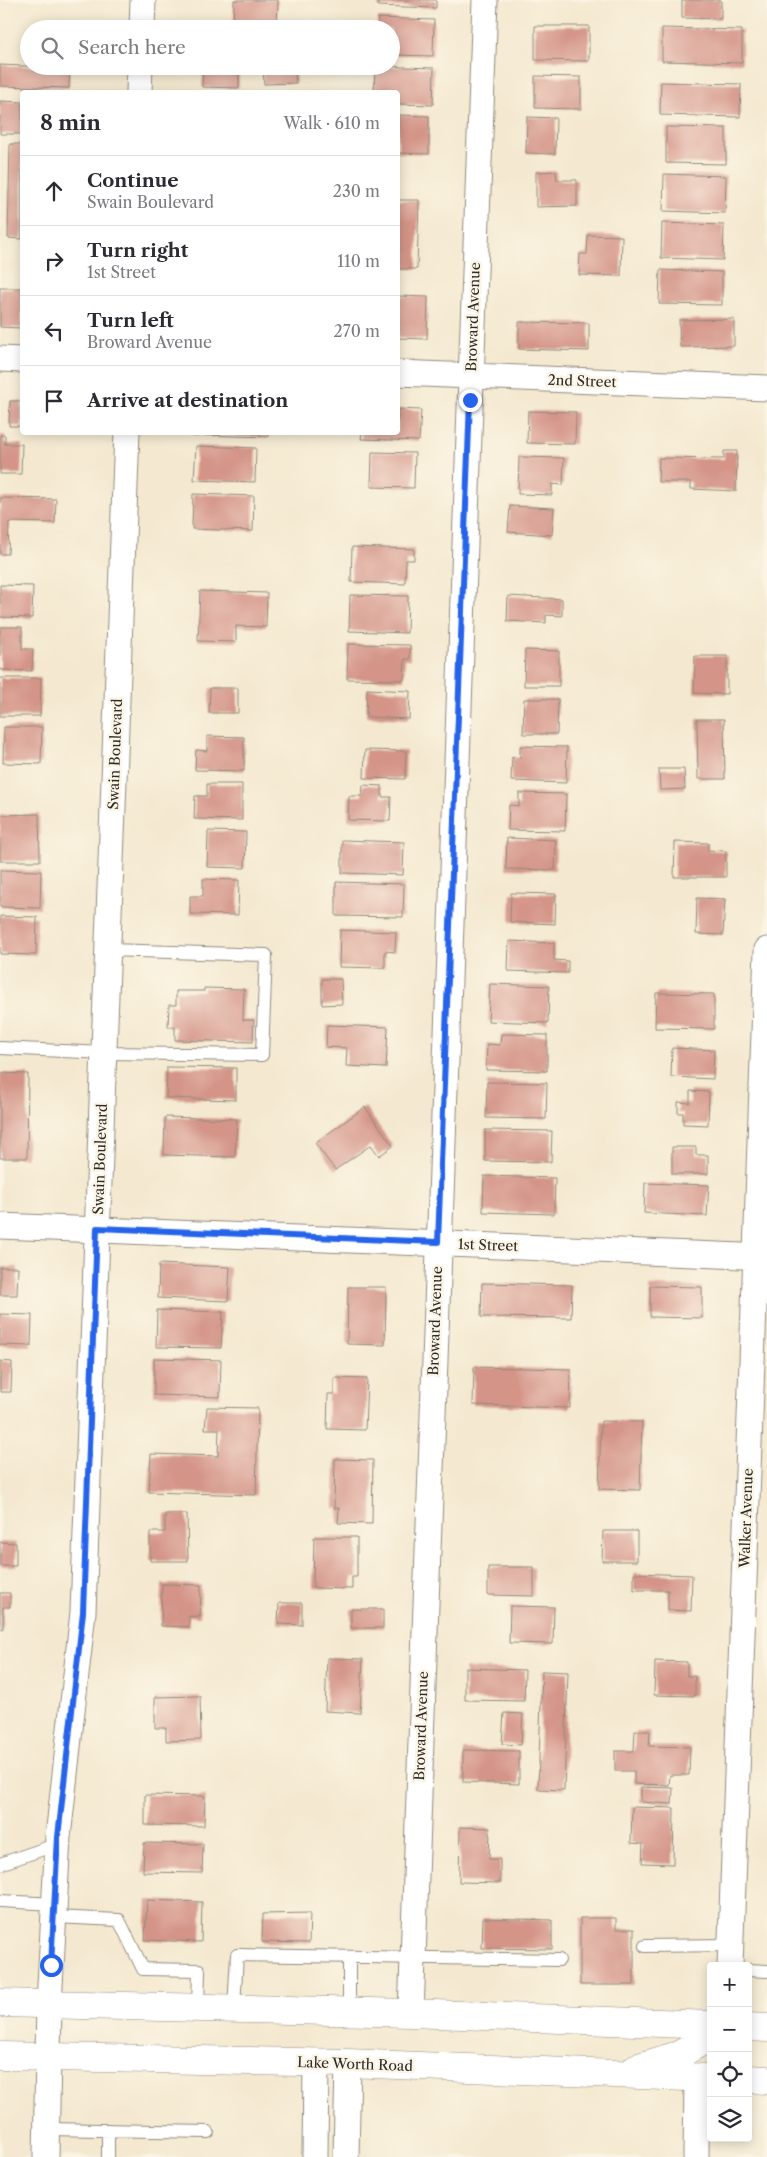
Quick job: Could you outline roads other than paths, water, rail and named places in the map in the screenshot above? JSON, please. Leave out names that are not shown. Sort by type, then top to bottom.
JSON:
[{"type":"main road","points":[[0,2003],[349,2011],[707,2025]]},
{"type":"main road","points":[[752,2026],[767,2028]]},
{"type":"main road","points":[[616,2074],[680,2055],[707,2038]]},
{"type":"main road","name":"Lake Worth Road","points":[[0,2056],[316,2062],[704,2078]]},
{"type":"main road","points":[[752,2080],[767,2080]]},
{"type":"street","points":[[142,20],[143,0]]},
{"type":"street","name":"Broward Avenue","points":[[411,2013],[485,0]]},
{"type":"street","points":[[139,90],[140,75]]},
{"type":"street","points":[[0,360],[20,360]]},
{"type":"street","name":"2nd Street","points":[[400,373],[767,388]]},
{"type":"street","name":"Swain Boulevard","points":[[46,2157],[50,2004],[58,1844],[83,1612],[127,435]]},
{"type":"street","name":"Walker Avenue","points":[[730,1955],[761,1256],[767,950]]},
{"type":"street","name":"1st Street","points":[[0,1226],[97,1228],[761,1256]]},
{"type":"street","points":[[315,2157],[316,2062]]},
{"type":"street","points":[[346,2157],[348,2063]]},
{"type":"street","points":[[696,2157],[704,2078]]},
{"type":"lane","points":[[0,1048],[262,1055],[266,955],[108,950]]},
{"type":"lane","points":[[0,1864],[58,1844]]},
{"type":"lane","points":[[0,1901],[119,1920],[143,1969],[199,1970],[198,2007]]},
{"type":"lane","points":[[645,1946],[730,1955]]},
{"type":"lane","points":[[234,2008],[237,1955],[559,1960]]},
{"type":"lane","points":[[349,1957],[349,2011]]},
{"type":"lane","points":[[752,1970],[767,1971]]},
{"type":"lane","points":[[47,2129],[208,2132]]},
{"type":"lane","points":[[108,2130],[108,2157]]}]
